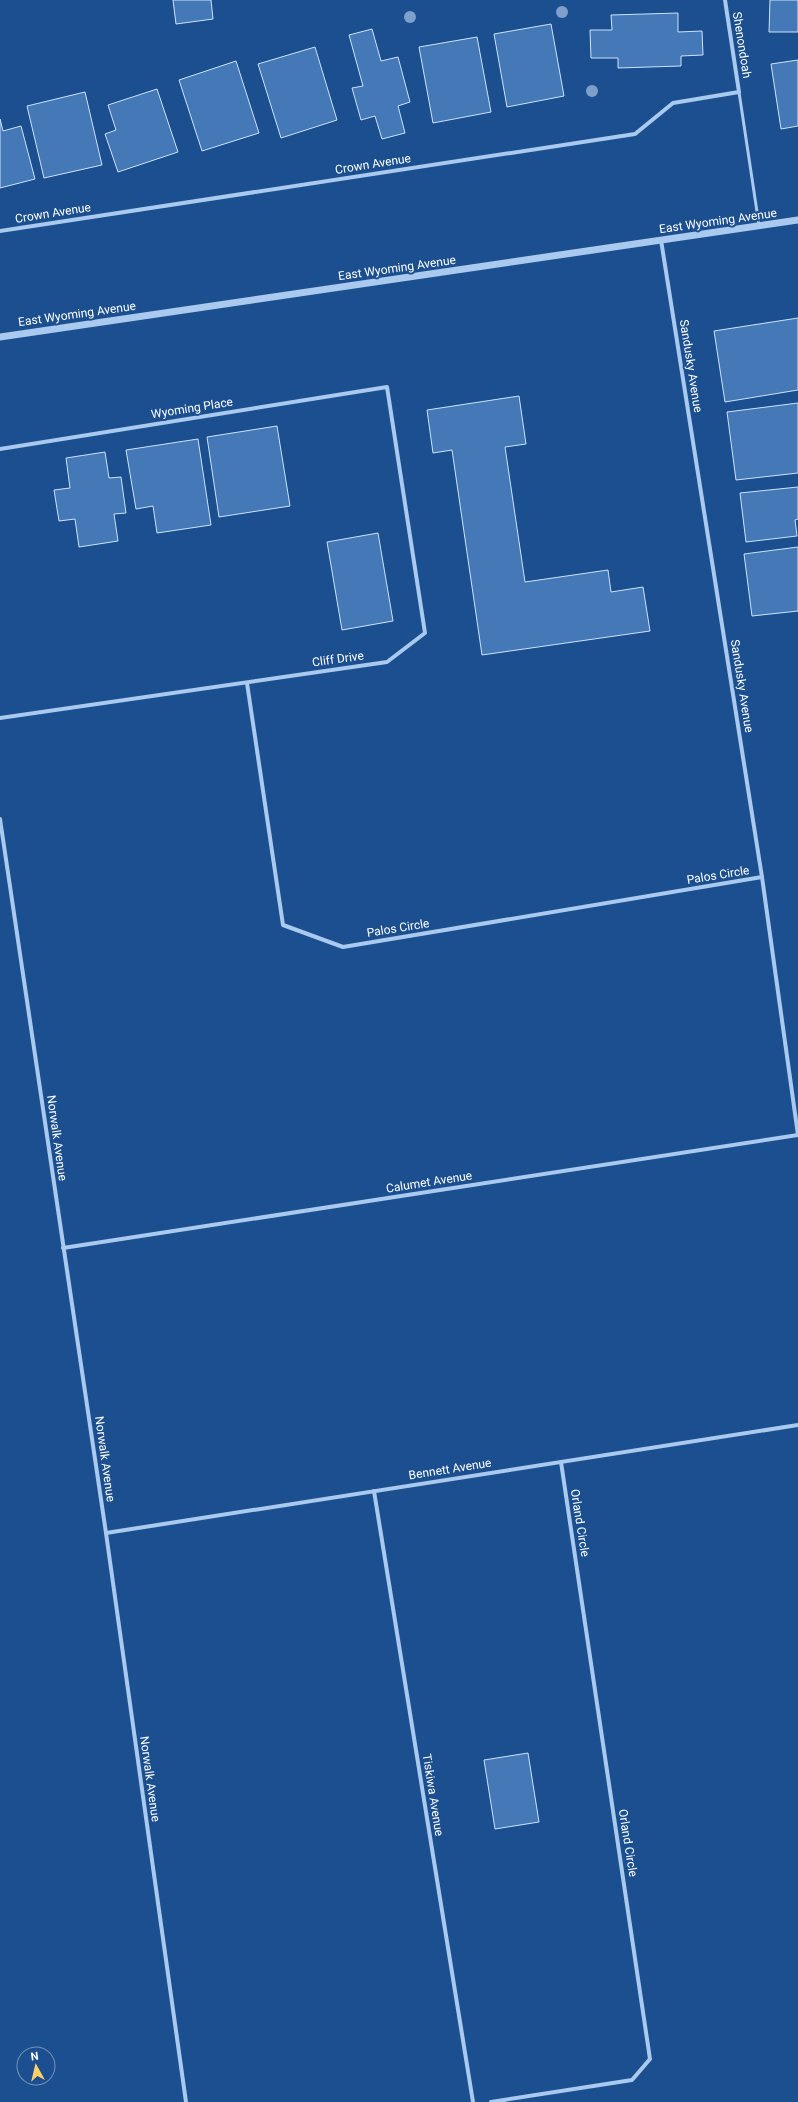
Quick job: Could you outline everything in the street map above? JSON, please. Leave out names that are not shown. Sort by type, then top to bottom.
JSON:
[{"type":"street","name":"Shenondoah","points":[[725,0],[739,92]]},
{"type":"street","name":"Crown Avenue","points":[[0,232],[635,134],[673,103],[739,92]]},
{"type":"street","name":"East Wyoming Avenue","points":[[0,337],[798,220]]},
{"type":"street","name":"Sandusky Avenue","points":[[661,240],[762,877],[798,1135]]},
{"type":"street","name":"Wyoming Place","points":[[0,449],[387,387]]},
{"type":"street","name":"Cliff Drive","points":[[0,718],[387,662],[425,633],[387,387]]},
{"type":"street","name":"Palos Circle","points":[[247,682],[283,926],[343,947],[762,877]]},
{"type":"street","name":"Norwalk Avenue","points":[[0,819],[106,1533],[186,2102]]},
{"type":"street","name":"Calumet Avenue","points":[[63,1248],[798,1135]]},
{"type":"street","name":"Bennett Avenue","points":[[106,1533],[798,1425]]},
{"type":"street","name":"Orland Circle","points":[[491,2102],[632,2080],[650,2059],[561,1462]]},
{"type":"street","name":"Tiskiwa Avenue","points":[[374,1492],[473,2102]]},
{"type":"lane","points":[[739,92],[760,226]]},
{"type":"building","points":[[173,0],[211,0],[213,19],[176,24]]},
{"type":"building","points":[[770,0],[798,0],[798,32],[769,32]]},
{"type":"building","points":[[678,13],[678,32],[702,31],[703,55],[681,56],[681,66],[618,68],[618,58],[591,58],[590,30],[612,30],[611,15]]},
{"type":"building","points":[[551,24],[564,96],[507,107],[494,34]]},
{"type":"building","points":[[372,29],[381,61],[398,57],[410,102],[398,106],[405,133],[382,139],[375,116],[361,120],[352,88],[363,86],[349,35]]},
{"type":"building","points":[[477,37],[491,112],[433,123],[419,47]]},
{"type":"building","points":[[315,47],[337,120],[281,138],[258,64]]},
{"type":"building","points":[[798,60],[798,126],[781,129],[771,64]]},
{"type":"building","points":[[236,61],[259,133],[202,151],[179,80]]},
{"type":"building","points":[[157,89],[178,152],[118,172],[105,134],[116,130],[108,105]]},
{"type":"building","points":[[85,92],[102,165],[44,178],[27,106]]},
{"type":"building","points":[[0,119],[3,131],[21,126],[35,179],[0,188]]},
{"type":"building","points":[[798,318],[798,390],[725,402],[714,331]]},
{"type":"building","points":[[519,396],[526,444],[505,447],[525,582],[608,570],[611,592],[643,587],[650,631],[482,655],[452,450],[433,453],[427,410]]},
{"type":"building","points":[[798,403],[798,473],[736,480],[727,412]]},
{"type":"building","points":[[277,426],[290,506],[219,517],[207,437]]},
{"type":"building","points":[[198,439],[211,525],[157,533],[153,506],[136,509],[126,450]]},
{"type":"building","points":[[105,452],[109,478],[121,477],[126,513],[114,514],[118,541],[79,547],[75,519],[59,521],[54,490],[70,488],[66,458]]},
{"type":"building","points":[[798,487],[798,519],[795,520],[797,536],[746,542],[740,493]]},
{"type":"building","points":[[378,533],[393,621],[342,630],[327,542]]},
{"type":"building","points":[[798,547],[798,611],[752,616],[744,554]]},
{"type":"building","points":[[528,1753],[539,1822],[495,1829],[484,1760]]}]
